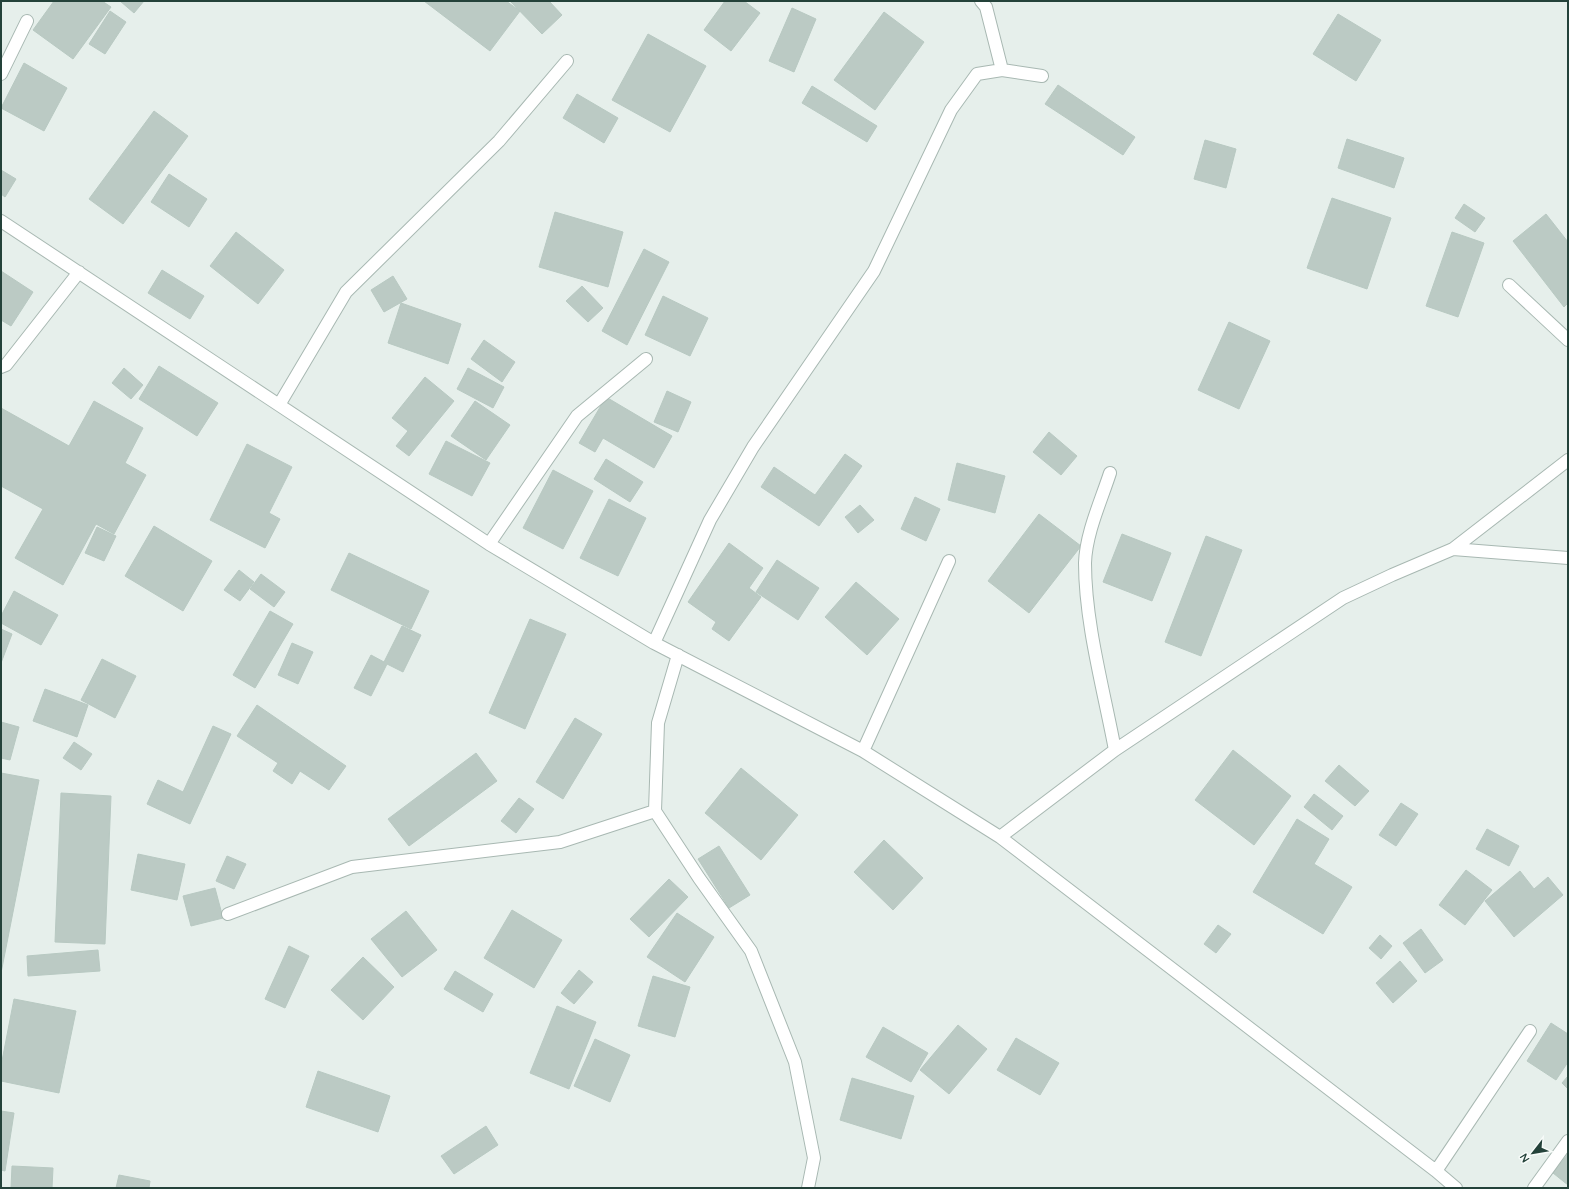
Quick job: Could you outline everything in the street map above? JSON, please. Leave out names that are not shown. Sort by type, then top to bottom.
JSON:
[{"type":"street","points":[[981,1],[986,7],[1002,70]]},
{"type":"street","points":[[1,74],[27,21]]},
{"type":"street","points":[[279,405],[346,292],[499,141],[567,61]]},
{"type":"street","points":[[654,643],[710,520],[754,447],[874,271],[951,110],[977,74],[1002,70],[1042,76]]},
{"type":"street","points":[[1,221],[488,544],[654,643],[863,751],[1000,837],[1436,1171],[1456,1188]]},
{"type":"street","points":[[1,367],[6,365],[79,272]]},
{"type":"street","points":[[1509,284],[1568,340]]},
{"type":"street","points":[[488,544],[577,416],[646,359]]},
{"type":"street","points":[[1000,837],[1115,750],[1343,598],[1453,549],[1568,460]]},
{"type":"street","points":[[1110,473],[1090,534],[1085,562],[1093,632],[1115,750]]},
{"type":"street","points":[[1453,549],[1568,558]]},
{"type":"street","points":[[863,751],[949,561]]},
{"type":"street","points":[[678,655],[658,723],[656,811],[699,878],[751,951],[795,1062],[814,1158],[808,1188]]},
{"type":"street","points":[[228,914],[352,867],[560,842],[656,811]]},
{"type":"street","points":[[1436,1171],[1530,1031]]},
{"type":"street","points":[[1534,1188],[1568,1141]]},
{"type":"building","points":[[54,1],[102,1],[111,7],[73,59],[33,30]]},
{"type":"building","points":[[120,1],[144,1],[134,13]]},
{"type":"building","points":[[424,1],[506,1],[520,11],[490,51]]},
{"type":"building","points":[[510,1],[549,1],[562,15],[542,34]]},
{"type":"building","points":[[725,1],[744,1],[760,13],[731,51],[704,30]]},
{"type":"building","points":[[792,8],[816,19],[794,72],[769,61]]},
{"type":"building","points":[[110,11],[126,22],[105,54],[89,44]]},
{"type":"building","points":[[884,12],[924,42],[875,110],[834,80]]},
{"type":"building","points":[[1338,14],[1381,40],[1356,81],[1313,54]]},
{"type":"building","points":[[648,34],[706,66],[670,132],[612,100]]},
{"type":"building","points":[[24,63],[67,88],[44,131],[1,108]]},
{"type":"building","points":[[1058,85],[1135,137],[1123,155],[1045,104]]},
{"type":"building","points":[[812,86],[877,126],[867,142],[802,103]]},
{"type":"building","points":[[577,94],[618,118],[604,143],[563,118]]},
{"type":"building","points":[[154,111],[188,136],[123,224],[89,199]]},
{"type":"building","points":[[1347,139],[1404,158],[1394,188],[1338,168]]},
{"type":"building","points":[[1205,140],[1236,149],[1226,188],[1194,179]]},
{"type":"building","points":[[1,170],[16,179],[5,197],[1,194]]},
{"type":"building","points":[[169,174],[207,199],[189,227],[151,202]]},
{"type":"building","points":[[1332,198],[1391,218],[1367,289],[1307,268]]},
{"type":"building","points":[[1464,204],[1485,218],[1475,232],[1455,218]]},
{"type":"building","points":[[555,212],[623,232],[608,287],[539,267]]},
{"type":"building","points":[[1546,214],[1568,242],[1568,303],[1564,307],[1513,241]]},
{"type":"building","points":[[236,232],[284,270],[258,304],[210,266]]},
{"type":"building","points":[[1452,232],[1484,243],[1458,317],[1426,306]]},
{"type":"building","points":[[644,249],[669,262],[627,345],[602,331]]},
{"type":"building","points":[[162,270],[204,296],[190,319],[148,293]]},
{"type":"building","points":[[1,271],[33,292],[11,326],[1,320]]},
{"type":"building","points":[[393,276],[407,299],[384,312],[371,290]]},
{"type":"building","points":[[582,286],[603,308],[588,322],[566,301]]},
{"type":"building","points":[[663,296],[708,318],[690,356],[645,335]]},
{"type":"building","points":[[401,303],[461,324],[448,364],[388,343]]},
{"type":"building","points":[[1229,322],[1270,341],[1239,409],[1198,390]]},
{"type":"building","points":[[484,340],[515,362],[502,382],[471,359]]},
{"type":"building","points":[[159,366],[218,403],[197,436],[139,399]]},
{"type":"building","points":[[124,368],[143,385],[131,399],[112,383]]},
{"type":"building","points":[[468,368],[504,387],[493,408],[457,389]]},
{"type":"building","points":[[425,377],[454,401],[409,456],[396,446],[408,431],[392,418]]},
{"type":"building","points":[[667,391],[691,402],[678,432],[654,422]]},
{"type":"building","points":[[606,397],[672,436],[654,468],[603,438],[595,452],[579,443]]},
{"type":"building","points":[[94,401],[143,428],[125,463],[146,475],[114,534],[96,524],[63,585],[15,558],[43,509],[1,486],[1,408],[69,446]]},
{"type":"building","points":[[475,401],[510,425],[486,460],[451,436]]},
{"type":"building","points":[[1049,432],[1077,456],[1061,475],[1033,452]]},
{"type":"building","points":[[446,441],[490,463],[472,496],[429,474]]},
{"type":"building","points":[[247,444],[292,467],[269,513],[280,519],[265,548],[210,520]]},
{"type":"building","points":[[845,454],[862,466],[819,526],[761,487],[774,467],[815,495]]},
{"type":"building","points":[[606,459],[643,482],[630,502],[594,479]]},
{"type":"building","points":[[957,463],[1005,476],[995,513],[948,500]]},
{"type":"building","points":[[553,470],[593,491],[563,549],[523,528]]},
{"type":"building","points":[[915,497],[940,509],[926,541],[901,529]]},
{"type":"building","points":[[609,499],[646,518],[618,576],[580,558]]},
{"type":"building","points":[[860,505],[874,520],[858,533],[845,517]]},
{"type":"building","points":[[1039,514],[1081,546],[1029,613],[988,581]]},
{"type":"building","points":[[154,526],[212,561],[183,611],[125,576]]},
{"type":"building","points":[[97,527],[116,536],[104,561],[85,553]]},
{"type":"building","points":[[1122,534],[1171,553],[1152,601],[1103,582]]},
{"type":"building","points":[[1206,536],[1242,550],[1201,656],[1165,642]]},
{"type":"building","points":[[729,543],[763,568],[749,588],[761,597],[729,641],[712,629],[716,622],[688,602]]},
{"type":"building","points":[[349,553],[429,591],[411,629],[331,590]]},
{"type":"building","points":[[777,560],[819,588],[798,620],[756,592]]},
{"type":"building","points":[[239,570],[254,582],[240,601],[224,590]]},
{"type":"building","points":[[261,574],[285,592],[274,607],[250,589]]},
{"type":"building","points":[[856,582],[899,619],[867,655],[825,617]]},
{"type":"building","points":[[14,591],[58,615],[41,645],[1,623],[1,616]]},
{"type":"building","points":[[270,611],[293,624],[255,688],[233,675]]},
{"type":"building","points":[[530,619],[566,634],[525,729],[489,713]]},
{"type":"building","points":[[402,626],[421,635],[403,672],[387,664],[371,696],[354,688],[371,655],[384,662]]},
{"type":"building","points":[[1,629],[12,634],[1,663]]},
{"type":"building","points":[[292,643],[313,652],[298,684],[278,675]]},
{"type":"building","points":[[102,659],[136,676],[115,718],[81,700]]},
{"type":"building","points":[[45,689],[88,705],[77,737],[33,721]]},
{"type":"building","points":[[257,705],[346,766],[329,790],[300,771],[292,784],[273,771],[278,763],[237,736]]},
{"type":"building","points":[[575,718],[602,734],[563,799],[536,782]]},
{"type":"building","points":[[1,722],[19,727],[10,760],[1,758]]},
{"type":"building","points":[[213,726],[231,734],[190,824],[147,804],[158,780],[183,792]]},
{"type":"building","points":[[74,742],[92,754],[81,770],[63,758]]},
{"type":"building","points":[[1233,750],[1291,796],[1254,845],[1195,800]]},
{"type":"building","points":[[476,753],[497,781],[409,846],[388,819]]},
{"type":"building","points":[[1339,765],[1369,791],[1355,806],[1325,781]]},
{"type":"building","points":[[741,768],[798,815],[761,860],[705,813]]},
{"type":"building","points":[[1,773],[39,780],[1,973]]},
{"type":"building","points":[[61,793],[111,796],[105,944],[55,942]]},
{"type":"building","points":[[1314,794],[1343,816],[1332,830],[1304,807]]},
{"type":"building","points":[[519,798],[534,809],[516,833],[501,821]]},
{"type":"building","points":[[1401,803],[1418,814],[1396,846],[1379,835]]},
{"type":"building","points":[[1297,819],[1329,839],[1314,864],[1352,887],[1323,934],[1253,892]]},
{"type":"building","points":[[1487,829],[1519,846],[1509,866],[1476,849]]},
{"type":"building","points":[[884,840],[923,878],[893,910],[854,872]]},
{"type":"building","points":[[719,846],[750,895],[729,908],[698,859]]},
{"type":"building","points":[[138,854],[185,864],[177,900],[131,890]]},
{"type":"building","points":[[227,856],[246,864],[234,889],[216,881]]},
{"type":"building","points":[[1466,870],[1492,890],[1465,925],[1439,905]]},
{"type":"building","points":[[1520,871],[1534,889],[1548,877],[1563,895],[1514,937],[1485,901]]},
{"type":"building","points":[[669,879],[688,897],[649,937],[630,919]]},
{"type":"building","points":[[215,888],[223,918],[191,926],[183,896]]},
{"type":"building","points":[[512,910],[562,940],[534,988],[484,958]]},
{"type":"building","points":[[406,911],[437,950],[402,977],[371,939]]},
{"type":"building","points":[[677,913],[714,937],[685,982],[647,957]]},
{"type":"building","points":[[1218,925],[1231,934],[1216,953],[1204,944]]},
{"type":"building","points":[[1421,929],[1443,960],[1425,973],[1403,943]]},
{"type":"building","points":[[1380,935],[1392,946],[1381,959],[1369,948]]},
{"type":"building","points":[[289,946],[309,956],[285,1008],[265,999]]},
{"type":"building","points":[[98,950],[100,971],[28,976],[27,956]]},
{"type":"building","points":[[363,957],[394,987],[363,1020],[331,990]]},
{"type":"building","points":[[1400,961],[1417,981],[1393,1003],[1376,983]]},
{"type":"building","points":[[579,970],[593,982],[574,1004],[561,993]]},
{"type":"building","points":[[455,971],[493,994],[483,1012],[444,989]]},
{"type":"building","points":[[653,976],[690,987],[675,1037],[638,1026]]},
{"type":"building","points":[[14,999],[76,1011],[59,1093],[1,1081],[1,1066]]},
{"type":"building","points":[[557,1006],[596,1022],[569,1089],[530,1073]]},
{"type":"building","points":[[1551,1023],[1568,1034],[1568,1062],[1556,1080],[1527,1061]]},
{"type":"building","points":[[958,1025],[987,1049],[949,1094],[920,1070]]},
{"type":"building","points":[[883,1027],[928,1053],[911,1082],[866,1057]]},
{"type":"building","points":[[1016,1038],[1059,1063],[1040,1095],[997,1070]]},
{"type":"building","points":[[595,1039],[630,1055],[610,1102],[574,1086]]},
{"type":"building","points":[[318,1071],[390,1096],[378,1132],[306,1107]]},
{"type":"building","points":[[1568,1076],[1568,1089],[1562,1083]]},
{"type":"building","points":[[852,1078],[914,1096],[901,1139],[840,1120]]},
{"type":"building","points":[[1,1111],[14,1113],[5,1171],[1,1170]]},
{"type":"building","points":[[486,1126],[498,1145],[454,1174],[441,1156]]},
{"type":"building","points":[[1568,1154],[1568,1185],[1553,1173]]},
{"type":"building","points":[[12,1166],[53,1168],[52,1188],[11,1188]]},
{"type":"building","points":[[119,1175],[150,1181],[149,1188],[116,1188]]}]
